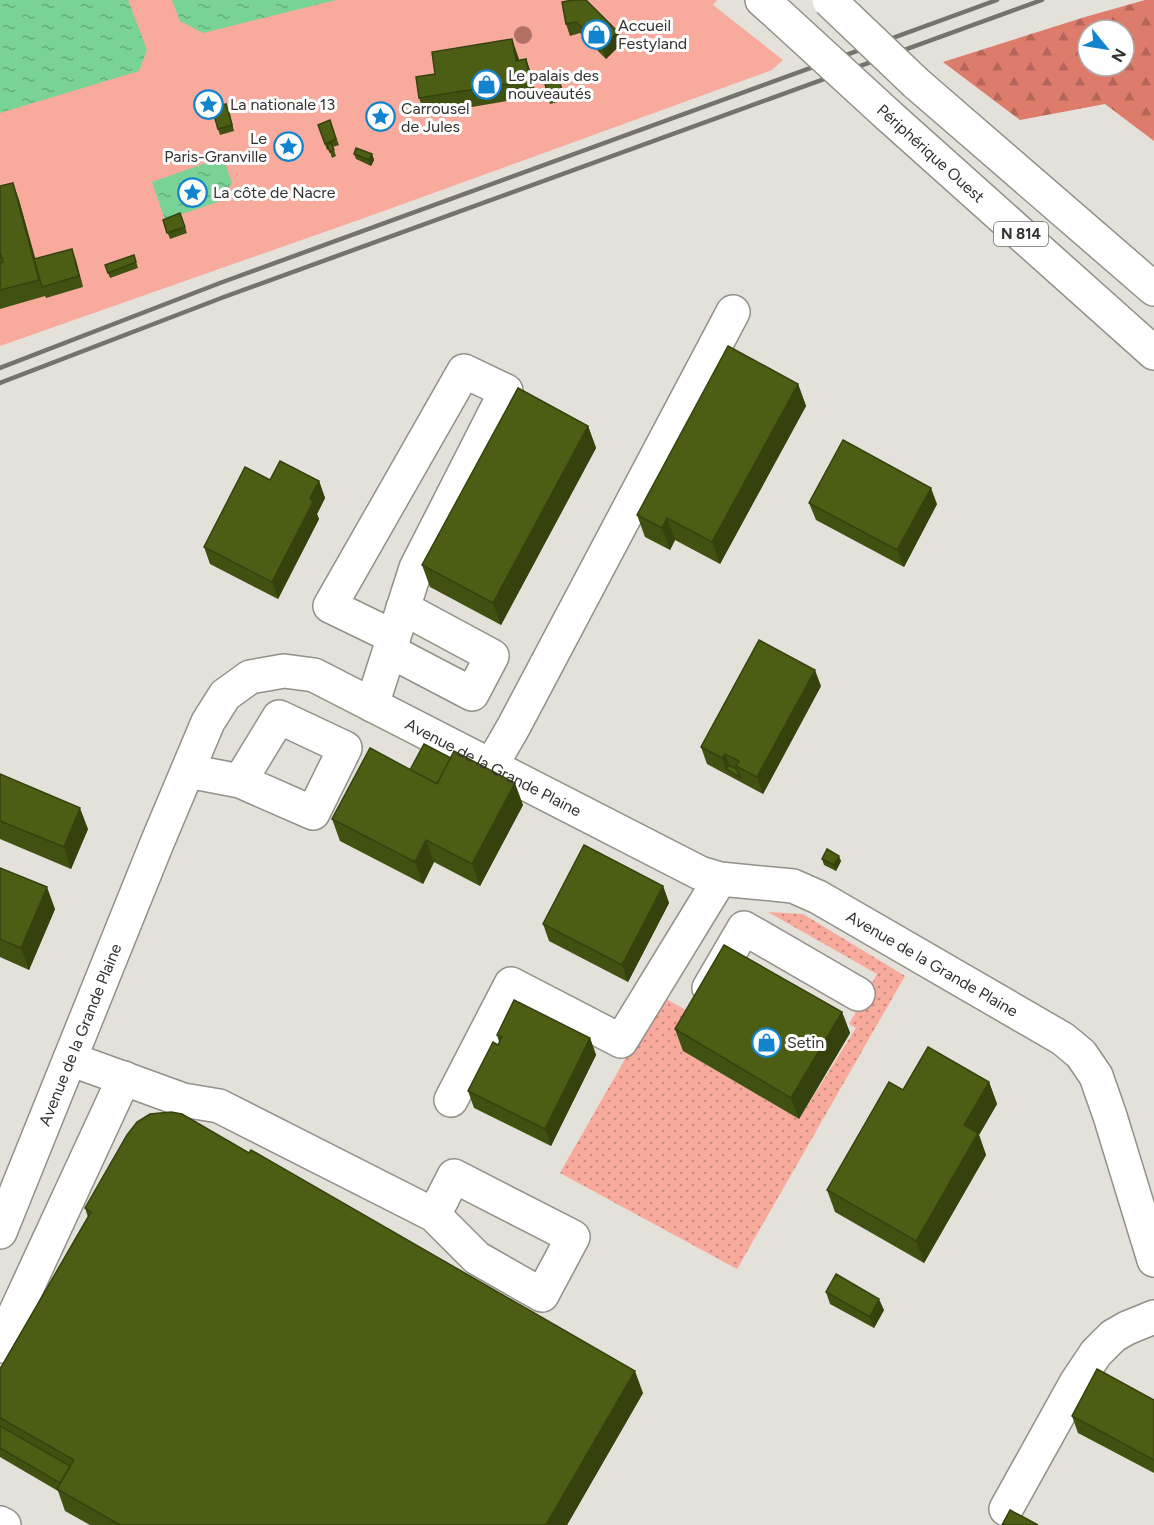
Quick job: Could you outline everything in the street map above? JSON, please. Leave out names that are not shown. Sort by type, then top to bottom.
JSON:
[{"type":"main road","name":"N 814","points":[[829,0],[916,83],[1154,289]]},
{"type":"main road","name":"Périphérique Ouest","points":[[770,7],[1154,353]]},
{"type":"main road","points":[[491,766],[733,312]]},
{"type":"main road","points":[[372,705],[396,632],[416,568],[506,391],[464,371],[330,606],[396,632]]},
{"type":"main road","name":"Avenue de la Grande Plaine","points":[[0,1232],[208,722],[225,696],[250,677],[284,671],[314,675],[700,873],[720,879],[793,886],[818,897],[1064,1039],[1081,1054],[1096,1076],[1154,1260]]},
{"type":"main road","points":[[188,771],[240,781]]},
{"type":"main road","points":[[451,1100],[512,984],[621,1041],[720,879]]},
{"type":"main road","points":[[702,1000],[744,928],[755,914],[755,882]]},
{"type":"main road","points":[[744,928],[858,994]]},
{"type":"main road","points":[[70,1059],[183,1100],[219,1106],[434,1215]]},
{"type":"main road","points":[[0,1346],[124,1078]]},
{"type":"main road","points":[[1006,1509],[1076,1383],[1096,1353],[1113,1336],[1154,1317]]},
{"type":"main road","points":[[0,1523],[4,1525]]},
{"type":"shaded area","points":[[0,0],[717,0],[713,5],[783,60],[772,70],[370,216],[0,346]]},
{"type":"shaded area","points":[[768,912],[803,914],[905,976],[737,1269],[560,1173],[661,996],[702,1019],[683,1051],[799,1119],[856,1028],[849,1024],[877,974]]},
{"type":"green space","points":[[1145,0],[1154,0],[1154,141],[1105,104],[1020,120],[943,62],[1076,20],[1076,78],[1136,78],[1136,18],[1082,18]]},
{"type":"water","points":[[0,0],[128,0],[147,50],[139,71],[0,113]]},
{"type":"water","points":[[172,0],[336,0],[203,33],[180,21]]},
{"type":"water","name":"La côte de Nacre","points":[[223,157],[232,183],[223,200],[165,220],[152,182]]},
{"type":"building","points":[[586,0],[618,32],[602,47],[576,22],[566,24],[562,2]]},
{"type":"building","points":[[512,39],[516,61],[526,59],[529,75],[518,77],[519,82],[419,98],[416,77],[435,74],[432,52]]},
{"type":"building","points":[[558,75],[563,95],[548,98],[544,78]]},
{"type":"building","points":[[226,104],[232,125],[218,129],[212,108]]},
{"type":"building","points":[[330,120],[336,139],[325,144],[318,125]]},
{"type":"building","points":[[331,143],[334,150],[330,152],[327,145]]},
{"type":"building","points":[[356,148],[372,154],[369,160],[354,154]]},
{"type":"building","points":[[13,183],[39,280],[0,290],[0,263],[3,262],[0,253],[0,186]]},
{"type":"building","points":[[180,213],[185,227],[167,233],[163,220]]},
{"type":"building","points":[[72,249],[79,276],[42,287],[34,259]]},
{"type":"building","points":[[134,255],[136,262],[108,273],[105,265]]},
{"type":"building","points":[[728,346],[798,384],[712,542],[667,518],[662,528],[637,515]]},
{"type":"building","points":[[518,388],[588,426],[493,603],[422,565]]},
{"type":"building","points":[[843,440],[931,488],[897,550],[809,503]]},
{"type":"building","points":[[280,461],[319,481],[310,498],[313,502],[272,582],[204,547],[245,467],[270,480]]},
{"type":"building","points":[[759,640],[815,670],[757,777],[736,766],[739,761],[725,754],[722,758],[701,747]]},
{"type":"building","points":[[424,744],[451,758],[437,784],[410,770]]},
{"type":"building","points":[[370,748],[437,784],[454,751],[515,783],[472,864],[426,840],[415,862],[332,819]]},
{"type":"building","points":[[729,765],[737,769],[740,777],[726,769]]},
{"type":"building","points":[[0,774],[80,808],[64,847],[0,821]]},
{"type":"building","points":[[584,845],[663,886],[622,965],[543,924]]},
{"type":"building","points":[[827,849],[839,856],[834,865],[822,859]]},
{"type":"building","points":[[0,868],[47,887],[21,948],[0,939]]},
{"type":"building","name":"Setin","points":[[724,945],[842,1012],[791,1098],[675,1029]]},
{"type":"building","points":[[514,1000],[590,1038],[545,1129],[468,1091],[493,1042],[498,1045],[502,1037],[497,1035]]},
{"type":"building","points":[[928,1047],[989,1082],[964,1125],[978,1133],[916,1241],[827,1190],[889,1082],[903,1090]]},
{"type":"building","points":[[171,1112],[182,1114],[249,1153],[251,1150],[635,1371],[546,1525],[120,1525],[57,1489],[74,1460],[0,1418],[0,1369],[91,1212],[85,1208],[127,1135],[137,1122],[150,1114]]},
{"type":"building","points":[[836,1274],[879,1299],[870,1317],[826,1292]]},
{"type":"building","points":[[1097,1369],[1154,1400],[1154,1460],[1072,1416]]},
{"type":"building","points":[[0,1426],[70,1466],[60,1483],[0,1448]]},
{"type":"building","points":[[1010,1510],[1038,1525],[1002,1525]]},
{"type":"railway","points":[[0,368],[220,283],[997,0]]},
{"type":"railway","points":[[0,383],[224,297],[1042,0]]},
{"type":"place","name":"Accueil Festyland","points":[[597,34]]},
{"type":"place","name":"Le palais des nouveautés","points":[[487,84]]},
{"type":"place","name":"La nationale 13","points":[[209,104]]},
{"type":"place","name":"Carrousel de Jules","points":[[380,117]]},
{"type":"place","name":"Le Paris-Granville","points":[[288,147]]},
{"type":"place","name":"La côte de Nacre","points":[[192,192]]},
{"type":"place","name":"Setin","points":[[766,1042]]}]
